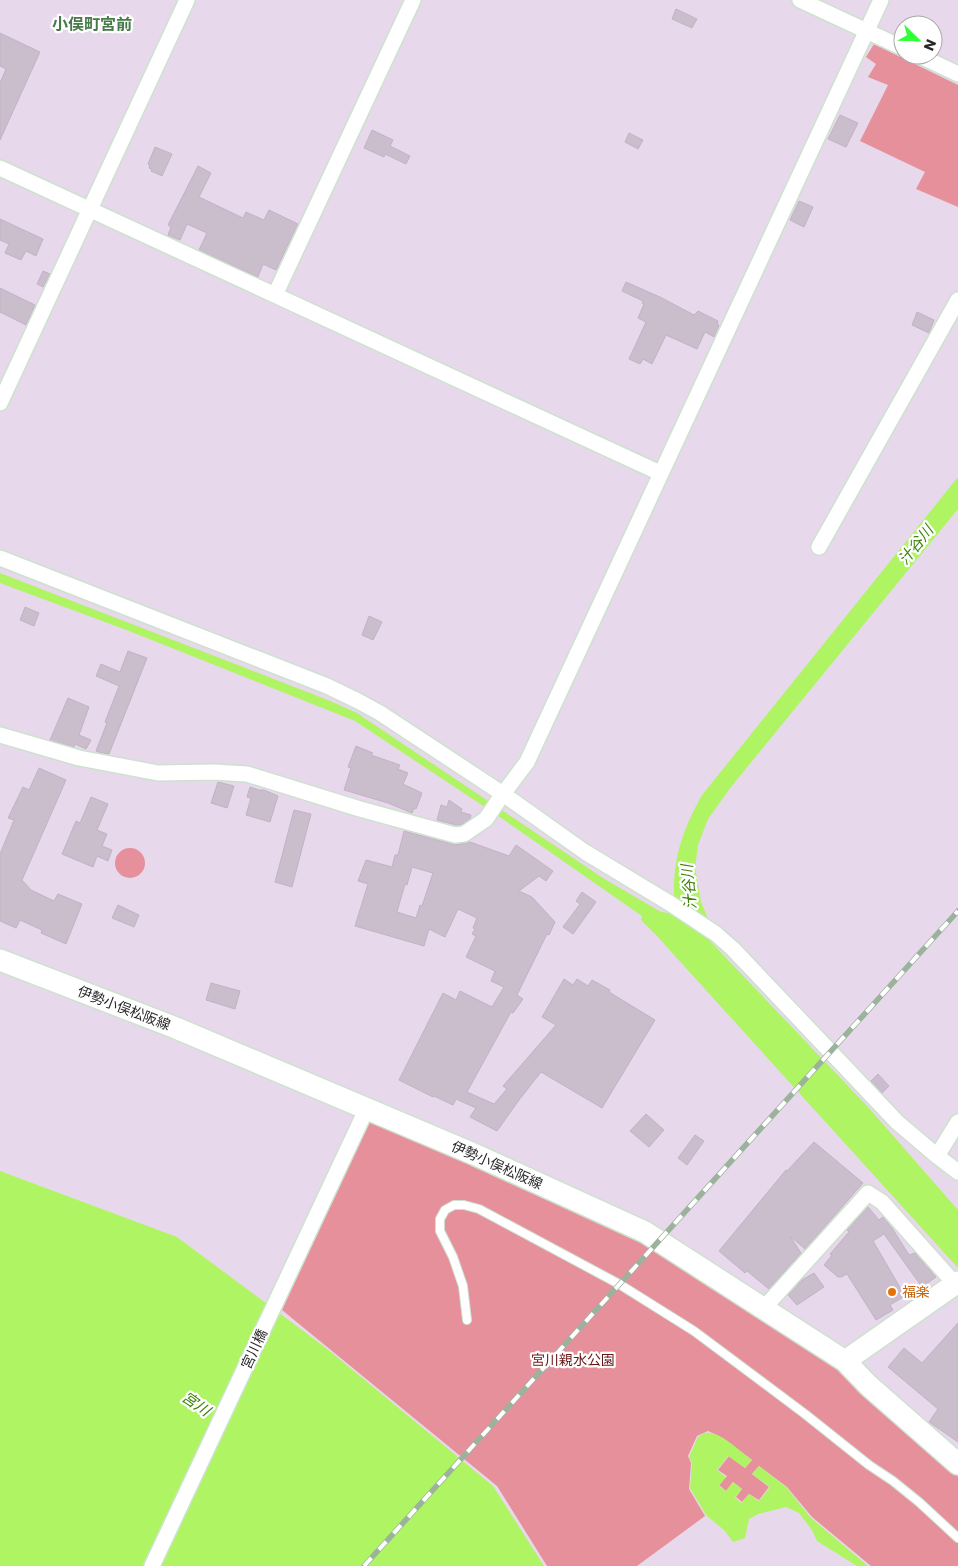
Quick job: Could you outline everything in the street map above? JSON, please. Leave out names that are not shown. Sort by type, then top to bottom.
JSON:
[{"type":"main road","name":"伊勢小俣松阪線","points":[[0,960],[176,1028],[476,1155],[645,1232],[846,1361],[868,1385],[958,1464]]},
{"type":"main road","points":[[846,1361],[953,1288]]},
{"type":"street","points":[[0,404],[187,0]]},
{"type":"street","points":[[275,295],[413,0]]},
{"type":"street","points":[[800,0],[893,43]]},
{"type":"street","points":[[0,735],[78,758],[158,773],[214,772],[247,774],[455,836],[464,834],[486,819],[527,762],[881,0]]},
{"type":"street","points":[[939,65],[958,74]]},
{"type":"street","points":[[0,168],[660,473]]},
{"type":"street","points":[[819,547],[958,300]]},
{"type":"street","points":[[0,558],[342,693],[380,713],[585,852],[671,904],[716,934],[733,949],[897,1122],[958,1172]]},
{"type":"street","name":"宮川橋","points":[[152,1566],[366,1110]]},
{"type":"street","points":[[937,1156],[958,1122]]},
{"type":"street","points":[[764,1308],[868,1192],[882,1202],[953,1288]]},
{"type":"lane","points":[[467,1320],[463,1286],[453,1257],[440,1231],[440,1219],[445,1210],[454,1205],[464,1205],[479,1209],[625,1288],[694,1331],[806,1414],[869,1465],[893,1481],[958,1538]]},
{"type":"green space","points":[[874,44],[893,53],[893,65],[917,65],[958,85],[958,207],[916,189],[925,172],[860,141],[888,85],[868,77],[876,64],[866,57]]},
{"type":"green space","points":[[130,848],[136,849],[144,857],[144,869],[136,877],[130,878],[124,877],[116,869],[115,863],[116,857],[124,849]]},
{"type":"green space","name":"宮川親水公園","points":[[370,1111],[659,1240],[764,1308],[958,1465],[958,1566],[871,1566],[812,1517],[787,1487],[759,1466],[752,1474],[769,1487],[759,1500],[749,1494],[742,1502],[736,1497],[742,1489],[733,1482],[726,1491],[719,1485],[727,1476],[718,1470],[729,1456],[745,1468],[752,1460],[723,1438],[708,1431],[697,1436],[688,1456],[691,1463],[689,1489],[705,1516],[637,1566],[547,1566],[497,1486],[282,1310]]},
{"type":"water","name":"汁谷川","points":[[958,477],[958,509],[731,787],[708,819],[698,845],[695,868],[701,902],[707,916],[709,940],[868,1107],[958,1210],[958,1268],[641,920],[642,916],[497,815],[355,721],[129,631],[0,583],[0,573],[328,700],[357,713],[603,878],[661,912],[676,914],[674,897],[675,868],[685,831],[702,795]]},
{"type":"water","name":"宮川","points":[[0,1171],[177,1237],[326,1348],[493,1486],[544,1566],[0,1566]]},
{"type":"water","points":[[704,1433],[710,1433],[723,1438],[752,1460],[745,1468],[728,1456],[717,1470],[726,1477],[719,1486],[726,1491],[733,1482],[742,1489],[735,1497],[741,1503],[749,1494],[759,1501],[770,1487],[752,1474],[759,1466],[786,1487],[811,1518],[868,1566],[857,1566],[817,1541],[812,1530],[799,1513],[786,1507],[758,1514],[749,1519],[745,1538],[733,1542],[725,1531],[706,1515],[690,1488],[692,1463],[689,1457],[698,1437]]},
{"type":"building","points":[[676,9],[697,19],[692,28],[672,19]]},
{"type":"building","points":[[0,33],[40,52],[0,140],[0,83],[6,69],[0,66]]},
{"type":"building","points":[[840,115],[858,123],[846,147],[828,139]]},
{"type":"building","points":[[372,130],[393,140],[390,146],[410,156],[406,164],[385,154],[384,157],[364,148]]},
{"type":"building","points":[[629,133],[643,140],[638,149],[625,142]]},
{"type":"building","points":[[155,147],[172,154],[162,176],[151,171],[152,169],[149,168],[150,165],[148,164]]},
{"type":"building","points":[[198,166],[211,173],[199,197],[243,218],[246,212],[264,220],[269,210],[298,224],[276,270],[263,264],[258,277],[199,250],[207,233],[187,224],[180,240],[168,235],[171,227],[168,225]]},
{"type":"building","points":[[799,201],[813,207],[804,227],[790,220]]},
{"type":"building","points":[[0,219],[43,239],[36,256],[26,251],[21,260],[5,253],[9,244],[0,240]]},
{"type":"building","points":[[43,271],[50,274],[43,287],[37,284]]},
{"type":"building","points":[[626,282],[694,315],[698,311],[718,321],[717,324],[719,325],[714,337],[705,332],[697,349],[666,335],[652,364],[643,359],[640,364],[629,359],[646,322],[638,318],[644,304],[642,303],[643,301],[622,291]]},
{"type":"building","points":[[0,288],[35,305],[26,325],[0,312]]},
{"type":"building","points":[[917,312],[934,320],[929,333],[912,325]]},
{"type":"building","points":[[25,607],[39,613],[34,626],[20,620]]},
{"type":"building","points":[[369,616],[382,622],[373,640],[362,635]]},
{"type":"building","points":[[128,651],[147,658],[109,754],[98,752],[96,751],[107,723],[105,722],[119,686],[96,676],[101,664],[120,672]]},
{"type":"building","points":[[68,698],[89,707],[79,735],[91,740],[86,749],[75,744],[74,747],[50,740]]},
{"type":"building","points":[[356,746],[373,753],[371,755],[400,765],[398,769],[408,773],[403,784],[422,793],[416,809],[414,808],[412,813],[388,803],[344,790],[351,768],[348,767]]},
{"type":"building","points":[[39,768],[66,780],[22,880],[31,890],[54,901],[58,894],[82,904],[66,944],[41,933],[42,930],[20,920],[16,928],[0,921],[0,854],[14,820],[8,818],[23,787],[29,790]]},
{"type":"building","points":[[218,782],[234,786],[227,808],[211,803]]},
{"type":"building","points":[[250,787],[278,796],[270,822],[246,815],[251,798],[247,797]]},
{"type":"building","points":[[91,797],[108,804],[97,830],[107,834],[102,846],[112,850],[108,861],[97,856],[93,867],[62,854],[76,821],[80,823]]},
{"type":"building","points":[[449,800],[462,809],[461,812],[471,815],[470,819],[461,825],[437,820],[441,805],[447,807]]},
{"type":"building","points":[[294,810],[311,814],[292,887],[275,882]]},
{"type":"building","points":[[404,831],[456,845],[470,842],[509,856],[516,845],[553,871],[546,881],[539,876],[519,891],[532,897],[555,922],[549,935],[547,934],[517,995],[523,999],[513,1013],[511,1012],[467,1092],[494,1104],[507,1089],[503,1086],[556,1025],[542,1017],[564,979],[573,985],[577,979],[588,986],[592,980],[655,1020],[602,1108],[541,1072],[497,1131],[470,1117],[476,1108],[456,1099],[453,1105],[399,1080],[443,993],[456,1000],[460,991],[492,1007],[504,987],[491,981],[495,971],[466,957],[476,936],[472,934],[477,918],[458,909],[445,937],[429,929],[424,946],[355,926],[368,884],[358,881],[366,860],[392,867],[395,855],[398,855]],"holes":[[[412,867],[433,873],[416,918],[397,912]]]},
{"type":"building","points":[[582,892],[596,902],[573,934],[563,927],[580,904],[576,901]]},
{"type":"building","points":[[118,905],[139,915],[134,927],[112,918]]},
{"type":"building","points":[[211,983],[240,991],[235,1009],[206,1000]]},
{"type":"building","points":[[878,1074],[889,1086],[882,1093],[871,1081]]},
{"type":"building","points":[[646,1114],[664,1130],[649,1147],[630,1131]]},
{"type":"building","points":[[695,1135],[704,1141],[687,1165],[678,1158]]},
{"type":"building","points":[[814,1142],[863,1183],[805,1249],[790,1236],[801,1253],[769,1289],[747,1271],[745,1273],[719,1251],[786,1170]]},
{"type":"building","points":[[868,1207],[879,1220],[883,1217],[909,1255],[915,1253],[936,1277],[922,1287],[884,1234],[873,1241],[905,1296],[890,1305],[893,1310],[876,1320],[847,1274],[838,1277],[824,1265],[832,1255],[830,1254],[849,1232],[847,1230]]},
{"type":"building","points":[[814,1273],[824,1287],[797,1305],[788,1295],[802,1280]]},
{"type":"building","points":[[958,1323],[958,1442],[929,1422],[938,1409],[888,1367],[904,1348],[922,1363]]},
{"type":"railway","points":[[364,1566],[958,911]]},
{"type":"place","name":"福楽","points":[[892,1292]]},
{"type":"district","name":"小俣町宮前","points":[[92,24]]}]
